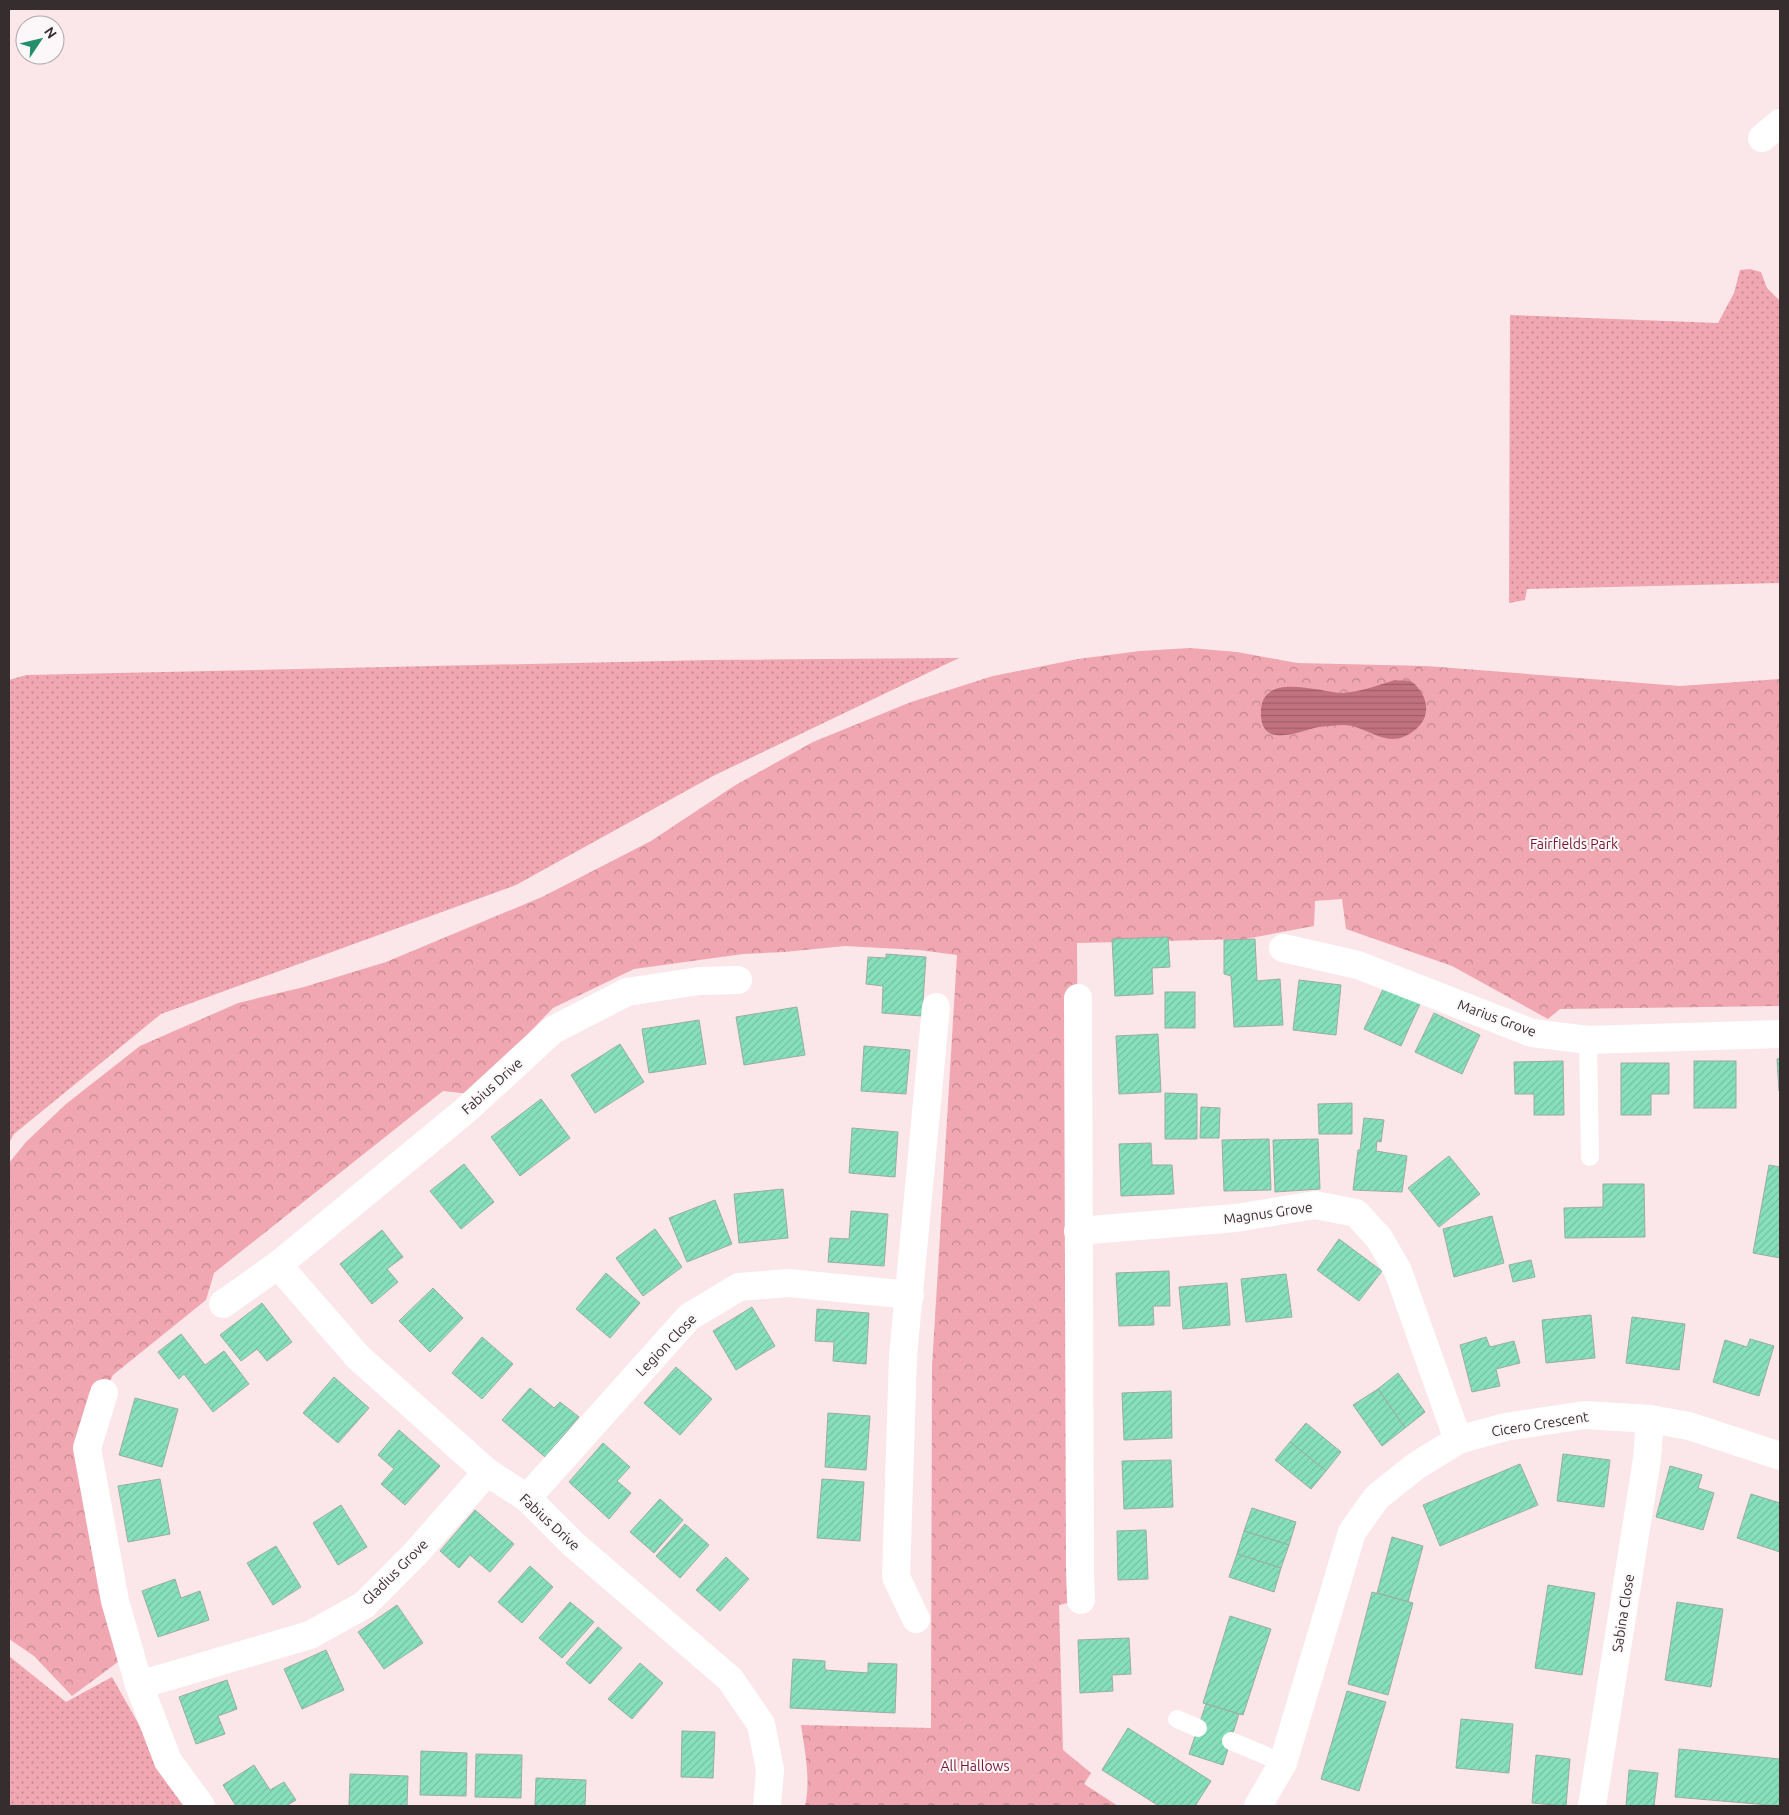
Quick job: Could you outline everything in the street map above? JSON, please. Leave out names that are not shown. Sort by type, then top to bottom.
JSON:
[{"type":"street","name":"Marius Grove","points":[[1283,948],[1358,965],[1532,1033],[1588,1040],[1780,1034]]},
{"type":"street","name":"Fabius Drive","points":[[223,1304],[278,1264],[466,1110],[553,1030],[627,992],[699,981],[738,980]]},
{"type":"street","points":[[1078,998],[1081,1600]]},
{"type":"street","points":[[916,1619],[896,1577],[903,1356],[936,1007]]},
{"type":"street","name":"Magnus Grove","points":[[1078,1231],[1236,1218],[1316,1205],[1356,1213],[1379,1238],[1398,1271],[1458,1440]]},
{"type":"street","name":"Fabius Drive","points":[[278,1264],[358,1357],[487,1472],[528,1498],[572,1543],[730,1679],[761,1724],[770,1770],[767,1806]]},
{"type":"street","name":"Legion Close","points":[[528,1498],[689,1317],[739,1287],[789,1283],[910,1295]]},
{"type":"street","points":[[104,1393],[87,1448],[115,1601],[139,1685],[168,1762],[200,1806]]},
{"type":"street","name":"Cicero Crescent","points":[[1258,1806],[1283,1762],[1352,1532],[1377,1498],[1416,1466],[1458,1440],[1505,1427],[1584,1416],[1650,1419],[1689,1426],[1780,1456]]},
{"type":"street","name":"Sabina Close","points":[[1592,1806],[1647,1459],[1650,1419]]},
{"type":"street","name":"Gladius Grove","points":[[139,1685],[310,1635],[364,1605],[415,1554],[487,1472]]},
{"type":"lane","points":[[1588,1040],[1590,1157]]},
{"type":"lane","points":[[1177,1719],[1198,1728]]},
{"type":"lane","points":[[1231,1742],[1283,1762]]},
{"type":"green space","points":[[1750,269],[1761,272],[1767,288],[1780,301],[1780,583],[1527,589],[1525,600],[1509,603],[1510,315],[1718,323],[1734,293],[1740,270]]},
{"type":"green space","name":"Fairfields Park","points":[[1190,648],[1237,652],[1297,663],[1426,666],[1680,686],[1780,679],[1780,1006],[1560,1009],[1548,1019],[1452,966],[1346,929],[1342,899],[1315,901],[1314,926],[1245,939],[1077,943],[1081,1600],[1059,1605],[1063,1750],[1091,1773],[1084,1784],[1118,1806],[805,1806],[807,1776],[801,1725],[931,1728],[932,1367],[957,955],[919,950],[845,946],[743,954],[634,969],[553,1008],[470,1094],[443,1091],[214,1273],[206,1300],[113,1375],[104,1393],[87,1448],[130,1653],[72,1696],[34,1656],[9,1639],[9,1163],[26,1142],[66,1104],[140,1046],[238,1003],[304,987],[386,962],[542,897],[651,841],[734,786],[813,742],[911,702],[993,676],[1078,659],[1140,651]]},
{"type":"green space","points":[[959,658],[713,776],[516,885],[161,1014],[14,1134],[9,1143],[9,680],[26,675],[709,660]]},
{"type":"green space","points":[[9,1656],[66,1702],[112,1677],[185,1806],[9,1806]]},
{"type":"shaded area","points":[[1395,680],[1413,683],[1421,692],[1426,706],[1426,712],[1421,724],[1410,734],[1403,737],[1389,739],[1345,725],[1319,727],[1281,735],[1272,734],[1266,730],[1262,722],[1261,710],[1264,698],[1272,691],[1282,687],[1308,688],[1343,693],[1363,690]]},
{"type":"building","points":[[1168,937],[1170,967],[1152,968],[1153,994],[1115,996],[1112,939]]},
{"type":"building","points":[[1255,939],[1257,981],[1280,979],[1283,1025],[1234,1027],[1231,976],[1224,974],[1224,940]]},
{"type":"building","points":[[886,954],[926,957],[922,1016],[882,1013],[883,986],[866,984],[868,957],[886,958]]},
{"type":"building","points":[[1299,980],[1341,985],[1336,1035],[1293,1030]]},
{"type":"building","points":[[1384,987],[1420,1004],[1401,1046],[1364,1029]]},
{"type":"building","points":[[1165,992],[1195,992],[1195,1028],[1165,1028]]},
{"type":"building","points":[[797,1007],[805,1055],[744,1065],[736,1017]]},
{"type":"building","points":[[1434,1013],[1480,1035],[1462,1074],[1415,1052]]},
{"type":"building","points":[[699,1020],[706,1064],[649,1073],[642,1029]]},
{"type":"building","points":[[1158,1034],[1161,1092],[1119,1094],[1116,1036]]},
{"type":"building","points":[[620,1044],[644,1082],[595,1113],[571,1075]]},
{"type":"building","points":[[864,1046],[910,1050],[906,1094],[861,1091]]},
{"type":"building","points":[[1780,1058],[1780,1091],[1779,1091],[1777,1059]]},
{"type":"building","points":[[1563,1061],[1564,1115],[1534,1115],[1534,1094],[1515,1094],[1514,1062]]},
{"type":"building","points":[[1694,1061],[1736,1061],[1736,1108],[1694,1108]]},
{"type":"building","points":[[1621,1063],[1669,1063],[1669,1094],[1651,1094],[1651,1115],[1621,1115]]},
{"type":"building","points":[[1165,1093],[1197,1094],[1197,1139],[1165,1139]]},
{"type":"building","points":[[541,1099],[570,1138],[520,1176],[491,1137]]},
{"type":"building","points":[[1352,1103],[1352,1134],[1319,1134],[1318,1104]]},
{"type":"building","points":[[1201,1107],[1220,1108],[1219,1138],[1200,1138]]},
{"type":"building","points":[[1364,1118],[1384,1120],[1381,1142],[1377,1141],[1376,1151],[1407,1156],[1402,1192],[1353,1190]]},
{"type":"building","points":[[852,1128],[898,1132],[895,1177],[849,1173]]},
{"type":"building","points":[[1269,1139],[1271,1190],[1224,1191],[1222,1140]]},
{"type":"building","points":[[1318,1139],[1320,1189],[1275,1192],[1273,1140]]},
{"type":"building","points":[[1151,1143],[1152,1165],[1172,1165],[1174,1194],[1121,1196],[1119,1144]]},
{"type":"building","points":[[1449,1156],[1480,1194],[1439,1227],[1408,1188]]},
{"type":"building","points":[[464,1164],[494,1202],[461,1229],[430,1191]]},
{"type":"building","points":[[1769,1165],[1780,1167],[1780,1258],[1753,1253]]},
{"type":"building","points":[[1603,1184],[1644,1184],[1645,1237],[1565,1238],[1564,1208],[1603,1207]]},
{"type":"building","points":[[783,1189],[788,1238],[739,1243],[734,1194]]},
{"type":"building","points":[[715,1200],[732,1244],[687,1262],[669,1218]]},
{"type":"building","points":[[851,1211],[888,1214],[884,1266],[828,1262],[830,1238],[849,1239]]},
{"type":"building","points":[[1492,1216],[1504,1263],[1454,1277],[1443,1229]]},
{"type":"building","points":[[655,1229],[682,1267],[643,1296],[616,1258]]},
{"type":"building","points":[[382,1230],[403,1257],[387,1269],[398,1282],[372,1304],[340,1264]]},
{"type":"building","points":[[1339,1239],[1382,1271],[1359,1301],[1317,1270]]},
{"type":"building","points":[[1531,1260],[1535,1277],[1513,1282],[1509,1265]]},
{"type":"building","points":[[1169,1271],[1170,1306],[1153,1306],[1154,1325],[1119,1326],[1116,1273]]},
{"type":"building","points":[[606,1273],[640,1303],[610,1338],[576,1309]]},
{"type":"building","points":[[1286,1274],[1292,1317],[1246,1322],[1241,1279]]},
{"type":"building","points":[[1227,1283],[1230,1325],[1183,1329],[1179,1287]]},
{"type":"building","points":[[433,1288],[463,1318],[430,1352],[399,1321]]},
{"type":"building","points":[[262,1303],[292,1342],[267,1361],[257,1349],[241,1361],[220,1335]]},
{"type":"building","points":[[752,1307],[775,1346],[736,1370],[713,1331]]},
{"type":"building","points":[[817,1309],[869,1313],[866,1364],[833,1361],[834,1342],[815,1341]]},
{"type":"building","points":[[1591,1315],[1595,1358],[1546,1363],[1542,1320]]},
{"type":"building","points":[[1632,1317],[1685,1324],[1679,1370],[1626,1363]]},
{"type":"building","points":[[181,1334],[205,1365],[224,1351],[249,1384],[213,1412],[184,1374],[179,1379],[158,1352]]},
{"type":"building","points":[[482,1337],[513,1364],[482,1399],[452,1373]]},
{"type":"building","points":[[1486,1337],[1490,1347],[1514,1341],[1520,1363],[1496,1369],[1500,1386],[1472,1392],[1460,1345]]},
{"type":"building","points":[[1750,1339],[1774,1346],[1759,1396],[1713,1382],[1725,1340],[1747,1347]]},
{"type":"building","points":[[676,1367],[712,1399],[680,1435],[644,1403]]},
{"type":"building","points":[[1398,1373],[1425,1412],[1405,1428],[1378,1389]]},
{"type":"building","points":[[334,1377],[369,1408],[338,1443],[303,1413]]},
{"type":"building","points":[[530,1388],[554,1408],[560,1402],[579,1417],[545,1457],[502,1420]]},
{"type":"building","points":[[1378,1389],[1405,1428],[1382,1446],[1353,1405]]},
{"type":"building","points":[[1171,1391],[1172,1438],[1124,1440],[1122,1393]]},
{"type":"building","points":[[135,1398],[178,1409],[162,1467],[119,1455]]},
{"type":"building","points":[[828,1413],[870,1416],[866,1470],[825,1467]]},
{"type":"building","points":[[1306,1423],[1341,1452],[1326,1471],[1290,1442]]},
{"type":"building","points":[[399,1430],[440,1466],[405,1505],[381,1484],[394,1469],[378,1455]]},
{"type":"building","points":[[1290,1442],[1326,1471],[1311,1489],[1275,1460]]},
{"type":"building","points":[[603,1443],[630,1467],[617,1481],[631,1493],[609,1519],[569,1482]]},
{"type":"building","points":[[1563,1454],[1610,1460],[1604,1507],[1557,1501]]},
{"type":"building","points":[[1171,1460],[1173,1507],[1124,1509],[1122,1461]]},
{"type":"building","points":[[1520,1464],[1538,1505],[1440,1546],[1423,1505]]},
{"type":"building","points":[[1670,1466],[1702,1475],[1698,1488],[1714,1493],[1703,1530],[1656,1517]]},
{"type":"building","points":[[160,1479],[170,1534],[128,1542],[118,1486]]},
{"type":"building","points":[[822,1479],[864,1482],[860,1541],[817,1538]]},
{"type":"building","points":[[1751,1494],[1780,1503],[1780,1552],[1737,1538]]},
{"type":"building","points":[[660,1499],[683,1520],[654,1553],[630,1532]]},
{"type":"building","points":[[341,1505],[367,1547],[338,1565],[313,1523]]},
{"type":"building","points":[[1252,1508],[1296,1522],[1289,1545],[1244,1531]]},
{"type":"building","points":[[475,1510],[514,1544],[490,1572],[470,1555],[459,1568],[440,1551]]},
{"type":"building","points":[[685,1524],[709,1545],[680,1578],[656,1556]]},
{"type":"building","points":[[1146,1530],[1148,1579],[1118,1580],[1117,1531]]},
{"type":"building","points":[[1244,1531],[1289,1545],[1281,1568],[1237,1554]]},
{"type":"building","points":[[1392,1537],[1423,1546],[1408,1602],[1377,1593]]},
{"type":"building","points":[[276,1546],[301,1587],[273,1605],[247,1563]]},
{"type":"building","points":[[1237,1554],[1281,1568],[1274,1592],[1229,1577]]},
{"type":"building","points":[[726,1557],[749,1579],[720,1611],[696,1590]]},
{"type":"building","points":[[530,1566],[553,1587],[522,1623],[498,1602]]},
{"type":"building","points":[[175,1579],[181,1598],[200,1591],[209,1620],[158,1637],[142,1591]]},
{"type":"building","points":[[1548,1585],[1595,1593],[1582,1675],[1535,1668]]},
{"type":"building","points":[[1372,1592],[1413,1603],[1388,1695],[1348,1684]]},
{"type":"building","points":[[570,1602],[594,1622],[562,1658],[539,1638]]},
{"type":"building","points":[[1677,1602],[1723,1609],[1711,1687],[1665,1680]]},
{"type":"building","points":[[397,1605],[423,1643],[384,1669],[358,1632]]},
{"type":"building","points":[[1230,1616],[1271,1629],[1243,1715],[1203,1703]]},
{"type":"building","points":[[598,1627],[622,1648],[590,1684],[566,1663]]},
{"type":"building","points":[[1129,1638],[1131,1674],[1112,1675],[1113,1691],[1080,1693],[1078,1640]]},
{"type":"building","points":[[326,1650],[344,1690],[302,1709],[284,1669]]},
{"type":"building","points":[[793,1659],[825,1661],[825,1670],[868,1673],[868,1663],[897,1664],[895,1713],[790,1708]]},
{"type":"building","points":[[640,1663],[663,1683],[632,1719],[608,1699]]},
{"type":"building","points":[[227,1680],[237,1709],[218,1716],[225,1734],[196,1744],[179,1697]]},
{"type":"building","points":[[1347,1691],[1386,1702],[1359,1791],[1321,1779]]},
{"type":"building","points":[[1206,1704],[1239,1714],[1223,1765],[1189,1754]]},
{"type":"building","points":[[1461,1719],[1513,1724],[1509,1773],[1456,1768]]},
{"type":"building","points":[[1128,1728],[1211,1781],[1195,1806],[1159,1806],[1102,1770]]},
{"type":"building","points":[[682,1731],[715,1732],[713,1778],[681,1777]]},
{"type":"building","points":[[1679,1749],[1780,1759],[1780,1806],[1675,1797]]},
{"type":"building","points":[[421,1751],[467,1753],[466,1796],[420,1795]]},
{"type":"building","points":[[476,1754],[522,1755],[521,1798],[475,1797]]},
{"type":"building","points":[[1536,1755],[1570,1759],[1566,1806],[1532,1803]]},
{"type":"building","points":[[254,1765],[270,1790],[284,1782],[296,1800],[286,1806],[236,1806],[223,1785]]},
{"type":"building","points":[[1629,1770],[1658,1773],[1654,1806],[1626,1806]]},
{"type":"building","points":[[350,1774],[408,1776],[407,1806],[349,1806]]},
{"type":"building","points":[[536,1778],[586,1780],[585,1806],[535,1806]]},
{"type":"park label","name":"All Hallows","points":[[975,1766]]}]
